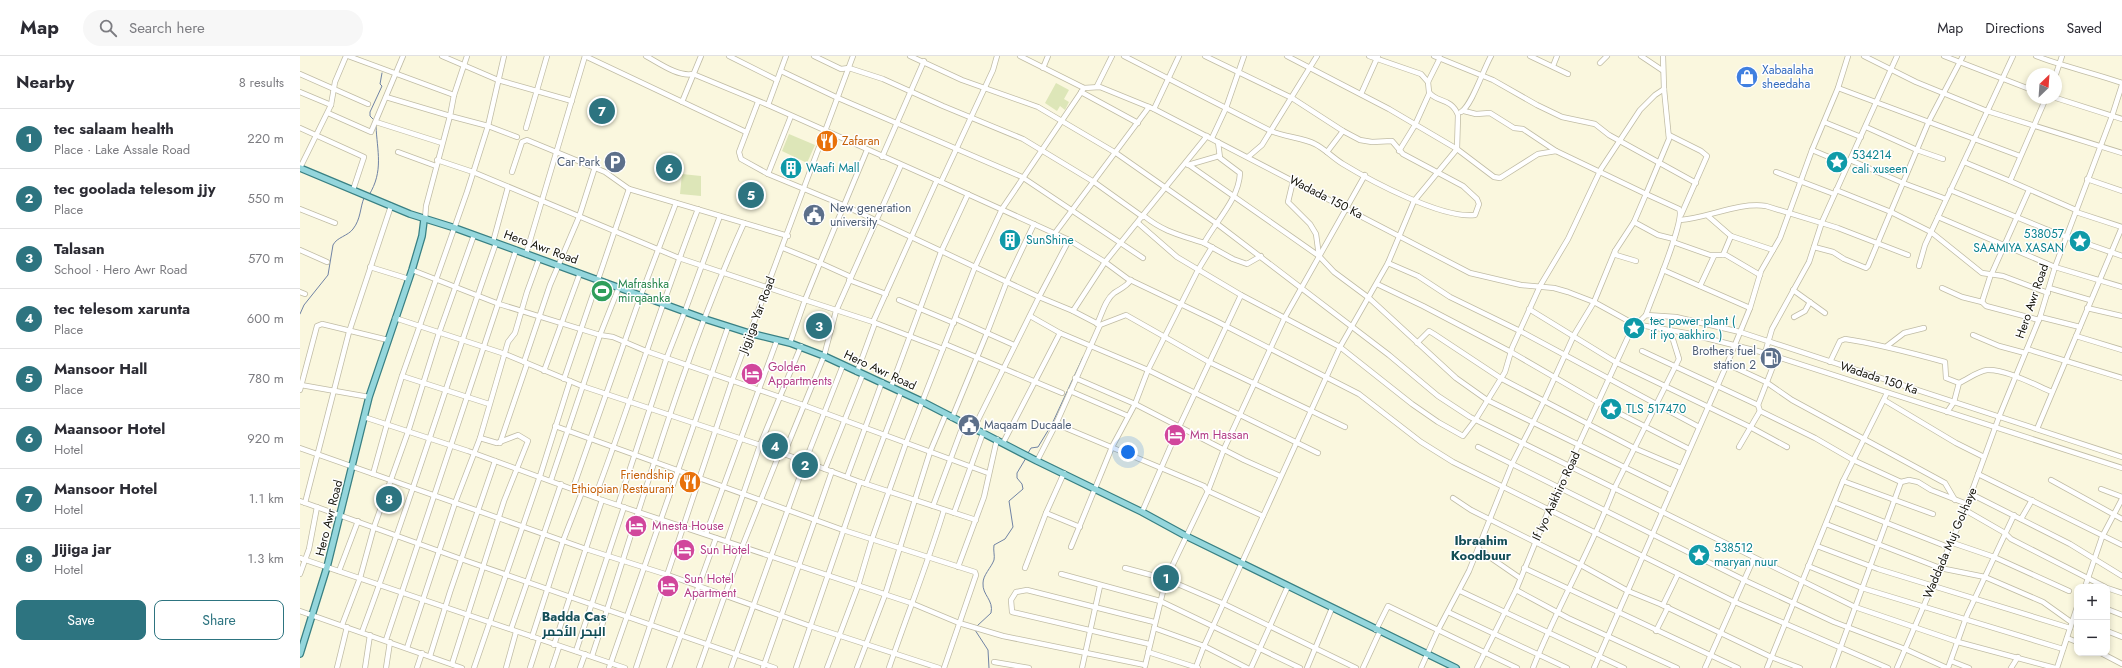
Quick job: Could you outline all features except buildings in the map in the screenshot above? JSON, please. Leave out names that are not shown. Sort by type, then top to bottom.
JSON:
[{"type":"main road","points":[[300,168],[425,220]]},
{"type":"main road","name":"Hero Awr Road","points":[[300,654],[341,516],[369,397],[412,270],[425,220],[455,228],[728,327],[801,346],[921,400],[952,418],[1142,512],[1186,536],[1456,668]]},
{"type":"street","points":[[300,168],[328,113],[334,88],[347,56],[454,95]]},
{"type":"street","points":[[328,113],[370,132],[376,122],[403,56]]},
{"type":"street","points":[[442,56],[498,80],[572,101]]},
{"type":"street","points":[[425,220],[424,215],[437,160],[450,116],[454,95],[467,56]]},
{"type":"street","points":[[373,474],[402,376],[435,279],[455,228],[488,126],[504,56]]},
{"type":"street","points":[[526,128],[535,90],[547,56]]},
{"type":"street","points":[[526,254],[558,152],[585,56],[746,132]]},
{"type":"street","points":[[646,56],[685,74],[693,74],[768,105],[882,157],[1002,208],[1055,233],[1105,262],[1131,280],[1226,325],[1359,394],[1421,442],[1453,462],[1504,486],[1549,510],[1595,531],[1643,557],[1735,602],[1888,668]]},
{"type":"street","points":[[682,102],[701,56]]},
{"type":"street","points":[[729,56],[777,80]]},
{"type":"street","points":[[768,105],[786,56]]},
{"type":"street","points":[[814,56],[841,70],[849,68],[883,78],[970,118],[1023,139],[1042,149],[1094,182],[1164,230],[1204,243],[1233,259],[1247,264],[1261,256]]},
{"type":"street","name":"Jigjiga Yar Road","points":[[636,668],[749,333],[788,236],[853,56]]},
{"type":"street","points":[[910,56],[984,88],[1038,107],[1116,153],[1167,187],[1261,256],[1438,396],[1476,420],[1801,582],[1855,607],[1958,642],[2056,668],[2074,620],[2043,602],[1984,578],[1940,568],[1826,524]]},
{"type":"street","points":[[825,469],[844,421],[860,373],[874,323],[886,294],[911,237],[956,148],[984,88],[997,56]]},
{"type":"street","points":[[1020,56],[1138,123]]},
{"type":"street","points":[[1043,68],[1048,56]]},
{"type":"street","points":[[828,668],[858,586],[888,491],[921,400],[955,321],[975,267],[1002,208],[1082,90],[1097,86],[1112,56]]},
{"type":"street","points":[[1124,56],[1272,131],[1287,137],[1314,144],[1365,175],[1414,201],[1454,214],[1475,215],[1479,204],[1477,199],[1463,186],[1408,157],[1399,151],[1392,141],[1366,142],[1343,131],[1292,98],[1205,56]]},
{"type":"street","points":[[1055,233],[1138,123],[1152,108],[1179,56]]},
{"type":"street","points":[[1212,138],[1226,108],[1244,56]]},
{"type":"street","points":[[1288,56],[1361,94],[1456,148],[1494,177],[1500,178],[1538,154],[1556,151]]},
{"type":"street","points":[[1248,157],[1262,146],[1317,56]]},
{"type":"street","points":[[1368,56],[1378,58],[1421,74],[1428,82]]},
{"type":"street","points":[[1434,56],[1481,74],[1562,117],[1595,124],[1604,132],[1696,183]]},
{"type":"street","points":[[1458,114],[1464,111],[1470,103],[1481,74],[1491,56]]},
{"type":"street","points":[[1530,56],[1568,74]]},
{"type":"street","points":[[1552,66],[1558,56]]},
{"type":"street","points":[[1600,63],[1607,56]]},
{"type":"street","points":[[1641,56],[1662,70]]},
{"type":"street","points":[[1421,668],[1438,630],[1460,591],[1512,464],[1534,423],[1574,335],[1594,302],[1615,251],[1634,222],[1659,163],[1669,135],[1662,70],[1663,56]]},
{"type":"street","points":[[1594,668],[1727,364],[1750,308],[1760,275],[1789,213],[1800,180],[1838,88],[1848,56]]},
{"type":"street","points":[[1864,56],[1944,94],[1987,111],[2122,153]]},
{"type":"street","points":[[1765,353],[1772,329],[1809,262],[1822,222],[1897,56]]},
{"type":"street","points":[[1944,56],[2026,88]]},
{"type":"street","points":[[1814,247],[1833,252],[1844,259],[1866,268],[1929,121],[1963,56]]},
{"type":"street","points":[[1919,266],[1931,232],[2013,56]]},
{"type":"street","points":[[2036,56],[2122,84]]},
{"type":"street","points":[[2059,68],[2062,56]]},
{"type":"street","points":[[1361,94],[1378,58]]},
{"type":"street","points":[[1399,151],[1416,125],[1429,94],[1428,82],[1440,58]]},
{"type":"street","points":[[882,157],[896,123],[912,92],[924,61]]},
{"type":"street","points":[[781,71],[838,98],[1022,177],[1143,258]]},
{"type":"street","points":[[300,74],[368,104]]},
{"type":"street","name":"Hero Awr Road","points":[[1999,417],[2039,319],[2049,291],[2055,267],[2112,116],[2122,84]]},
{"type":"street","name":"Wadada 150 Ka","points":[[1097,86],[1152,108],[1212,138],[1347,210],[1399,235],[1470,273],[1520,285],[1540,286],[1568,292],[1594,302],[1635,324],[1735,344],[1777,356],[1887,393],[2122,468]]},
{"type":"street","points":[[1838,88],[1976,138],[2020,156]]},
{"type":"street","points":[[1138,223],[1177,257],[1240,295],[1285,317],[1340,347],[1412,404],[1460,436],[1466,435],[1487,400],[1502,379],[1511,352],[1529,309],[1540,286],[1568,239],[1599,172],[1640,110],[1655,95],[1664,89]]},
{"type":"street","points":[[300,92],[331,105]]},
{"type":"street","points":[[1148,652],[1197,668],[1204,646],[1295,443],[1340,347],[1388,263],[1414,201],[1456,148],[1458,114],[1448,101],[1429,94]]},
{"type":"street","points":[[386,98],[488,126],[517,137]]},
{"type":"street","points":[[2062,100],[2122,119]]},
{"type":"street","points":[[758,102],[746,132],[739,156],[768,174],[843,205],[941,252],[1099,324],[1126,315],[1209,362],[1345,427]]},
{"type":"street","points":[[2010,181],[2043,104]]},
{"type":"street","points":[[1464,111],[1476,114],[1490,114],[1514,128],[1523,129],[1556,151],[1679,210],[1680,217]]},
{"type":"street","points":[[768,174],[791,116]]},
{"type":"street","points":[[376,122],[442,144]]},
{"type":"street","points":[[1824,122],[1861,137]]},
{"type":"street","points":[[1866,127],[1917,150],[1943,159]]},
{"type":"street","points":[[300,128],[364,157],[353,190]]},
{"type":"street","points":[[1327,152],[1343,131]]},
{"type":"street","points":[[1635,324],[1646,315],[1674,240],[1680,217],[1706,159],[1706,154],[1669,135]]},
{"type":"street","points":[[1073,311],[1105,262],[1187,165],[1207,136]]},
{"type":"street","points":[[512,172],[522,142],[525,139],[595,167],[611,175],[629,189],[788,236]]},
{"type":"street","points":[[1204,243],[1233,196],[1239,182],[1240,173],[1236,169],[1226,164],[1219,156],[1218,142]]},
{"type":"street","points":[[790,343],[805,300],[867,150]]},
{"type":"street","points":[[1812,150],[1848,165]]},
{"type":"street","points":[[398,152],[436,166]]},
{"type":"street","points":[[1187,165],[1219,156]]},
{"type":"street","points":[[437,160],[473,172],[542,202],[700,266],[768,287],[944,346],[1062,393]]},
{"type":"street","points":[[1850,160],[1903,183],[1946,199]]},
{"type":"street","points":[[1964,162],[2076,211],[2122,227],[2098,280],[2037,430]]},
{"type":"street","points":[[699,668],[742,547],[761,499],[824,356],[836,311],[901,165]]},
{"type":"street","points":[[1187,165],[1319,256],[1334,272],[1369,298],[1456,378],[1487,400],[1580,445],[1624,469],[1672,490]]},
{"type":"street","points":[[500,442],[550,285],[560,266],[579,217],[595,167]]},
{"type":"street","points":[[1776,172],[1891,212],[1931,232],[1979,271],[2049,291],[2090,300]]},
{"type":"street","points":[[364,417],[540,476],[602,500],[911,603],[959,623],[993,634],[1145,667],[1166,578],[1208,491],[1224,449],[1241,416],[1285,317],[1347,210],[1365,175]]},
{"type":"street","points":[[2088,179],[2122,191]]},
{"type":"street","points":[[1293,181],[1288,202],[1310,224],[1316,234],[1319,256]]},
{"type":"street","points":[[362,632],[398,536],[412,488],[431,439],[494,242],[508,187]]},
{"type":"street","points":[[564,379],[629,189]]},
{"type":"street","points":[[1950,190],[2066,237],[2111,251],[2122,256]]},
{"type":"street","points":[[1982,302],[1991,274],[2005,246],[2029,190]]},
{"type":"street","points":[[891,387],[941,252],[968,194]]},
{"type":"street","points":[[573,488],[641,295],[676,203]]},
{"type":"street","points":[[1680,217],[1708,216],[1755,204],[1822,222],[1908,255]]},
{"type":"street","points":[[305,503],[349,332],[391,206]]},
{"type":"street","points":[[300,209],[335,223]]},
{"type":"street","points":[[595,497],[614,449],[646,351],[698,209]]},
{"type":"street","points":[[618,505],[666,358],[720,216]]},
{"type":"street","points":[[1708,216],[1730,236],[1773,250]]},
{"type":"street","points":[[1938,217],[2055,267],[2122,287]]},
{"type":"street","points":[[1634,222],[1658,235],[1714,256],[1723,255],[1760,275]]},
{"type":"street","points":[[592,656],[638,512],[688,366],[721,273],[744,223]]},
{"type":"street","points":[[952,418],[1007,281],[1034,224]]},
{"type":"street","points":[[337,668],[344,626],[360,578],[374,527],[408,432],[439,333],[474,235]]},
{"type":"street","points":[[1723,255],[1730,236]]},
{"type":"street","points":[[974,428],[1014,344],[1069,240]]},
{"type":"street","points":[[1071,548],[1112,447],[1135,404],[1148,370],[1180,304],[1212,247]]},
{"type":"street","points":[[783,248],[820,263],[850,279],[886,294]]},
{"type":"street","points":[[300,250],[327,262]]},
{"type":"street","points":[[386,668],[388,641],[403,592],[436,496],[466,397],[499,304],[516,250]]},
{"type":"street","points":[[1615,251],[1616,255],[1636,261]]},
{"type":"street","points":[[1700,286],[1714,256]]},
{"type":"street","points":[[407,648],[455,503],[480,438],[508,342],[515,333],[539,259]]},
{"type":"street","points":[[1388,263],[1418,276],[1450,297],[1520,331],[1699,427]]},
{"type":"street","points":[[370,267],[409,279]]},
{"type":"street","points":[[412,270],[499,304],[600,335],[613,337],[646,351],[803,405],[988,473]]},
{"type":"street","points":[[1662,270],[1750,308]]},
{"type":"street","points":[[544,371],[580,273]]},
{"type":"street","points":[[1037,461],[1056,424],[1090,347],[1105,303],[1112,295],[1126,287],[1131,280]]},
{"type":"street","points":[[1377,284],[1511,352],[1599,403],[1690,449]]},
{"type":"street","points":[[551,480],[582,386],[619,287]]},
{"type":"street","points":[[1942,288],[1962,297],[1982,302],[1986,306],[2080,327]]},
{"type":"street","points":[[1793,290],[1825,313]]},
{"type":"street","points":[[1142,512],[1179,427],[1240,295]]},
{"type":"street","points":[[899,300],[1014,344]]},
{"type":"street","points":[[1794,317],[1805,311],[1810,302]]},
{"type":"street","points":[[2087,308],[2122,316]]},
{"type":"street","points":[[1529,309],[1574,335],[1617,363],[1750,427],[1787,447]]},
{"type":"street","name":"Wadada 150 Ka","points":[[1646,315],[1676,317],[1740,332],[2122,457]]},
{"type":"street","points":[[1030,316],[1060,333],[1090,347],[1148,370],[1194,394],[1318,453]]},
{"type":"street","points":[[395,318],[461,342],[505,354],[582,386],[693,424],[740,438],[860,482],[976,520]]},
{"type":"street","points":[[369,397],[301,387],[317,326],[322,324],[349,332],[388,340]]},
{"type":"street","name":"If Iyo Aakhiro Road","points":[[1477,668],[1516,590],[1549,510],[1635,324]]},
{"type":"street","points":[[610,666],[728,327]]},
{"type":"street","points":[[1887,346],[1904,333],[1924,328]]},
{"type":"street","points":[[1533,668],[1556,613],[1606,510],[1614,489],[1679,359],[1670,330]]},
{"type":"street","points":[[1417,343],[1429,331],[1444,339],[1502,379],[1634,448],[1681,468]]},
{"type":"street","points":[[1003,443],[1060,333]]},
{"type":"street","points":[[1973,335],[1999,346],[2066,360],[2122,378]]},
{"type":"street","points":[[2076,336],[2122,350]]},
{"type":"street","points":[[1830,362],[1843,339],[1887,346],[1905,353],[1946,362],[1946,378],[1959,383],[1987,370],[1998,371],[2052,392]]},
{"type":"street","points":[[706,534],[777,340]]},
{"type":"street","points":[[727,541],[760,445],[801,346]]},
{"type":"street","points":[[1642,351],[1758,405]]},
{"type":"street","points":[[1777,356],[1758,405],[1760,411],[1815,438],[1853,460],[1901,482],[1909,480],[1918,482],[1955,500],[1967,504]]},
{"type":"street","points":[[1727,364],[1766,382],[1792,400],[1945,483],[1955,500]]},
{"type":"street","points":[[731,668],[805,462],[843,365]]},
{"type":"street","points":[[402,376],[489,404]]},
{"type":"street","points":[[1076,378],[1135,404],[1280,476]]},
{"type":"street","points":[[474,668],[521,526],[540,476],[570,381]]},
{"type":"street","points":[[847,477],[863,428],[882,382]]},
{"type":"street","points":[[1947,412],[1954,402],[1959,383]]},
{"type":"street","points":[[1070,391],[1128,416]]},
{"type":"street","points":[[866,484],[901,392]]},
{"type":"street","points":[[1767,668],[1801,582],[1836,503],[1843,481],[1887,393]]},
{"type":"street","points":[[1884,400],[1956,443],[1984,457]]},
{"type":"street","points":[[1739,447],[1760,411]]},
{"type":"street","points":[[857,668],[868,645],[930,452],[946,414]]},
{"type":"street","name":"Waddada Muj Gol-haye","points":[[1897,668],[1965,510],[1999,417]]},
{"type":"street","points":[[933,506],[964,423]]},
{"type":"street","points":[[1056,424],[1204,486],[1208,491],[1263,516]]},
{"type":"street","points":[[555,426],[614,449],[678,469],[843,530],[958,567],[976,575],[944,668]]},
{"type":"street","points":[[954,513],[983,433]]},
{"type":"street","points":[[452,664],[509,487],[518,469],[528,440],[518,435],[500,442],[480,438]]},
{"type":"street","points":[[958,567],[984,497],[988,473],[997,439]]},
{"type":"street","points":[[1478,447],[1744,580],[1847,627],[1905,649],[1948,668],[1974,600],[2014,515]]},
{"type":"street","points":[[300,448],[353,468],[586,549],[668,575],[698,587],[753,604],[810,626],[939,668]]},
{"type":"street","points":[[430,656],[477,510],[496,461]]},
{"type":"street","points":[[763,666],[782,616],[814,519],[832,472]]},
{"type":"street","points":[[1025,568],[1046,513],[1064,473]]},
{"type":"street","points":[[1978,474],[2032,500],[2102,537],[2122,545]]},
{"type":"street","points":[[2051,480],[2114,516],[2122,519]]},
{"type":"street","points":[[1843,481],[1932,514]]},
{"type":"street","points":[[796,668],[860,482]]},
{"type":"street","points":[[1833,668],[1901,482]]},
{"type":"street","points":[[511,629],[525,582],[544,534],[560,484]]},
{"type":"street","points":[[2087,584],[2096,560],[2102,537],[2122,498],[2101,489]]},
{"type":"street","points":[[532,637],[549,590],[563,541],[582,492]]},
{"type":"street","points":[[1971,494],[2014,515],[2122,576]]},
{"type":"street","points":[[1453,498],[1471,510],[1579,564],[1628,591],[1666,606],[1771,657],[1800,668]]},
{"type":"street","points":[[552,668],[570,597],[602,500]]},
{"type":"street","points":[[2021,519],[2032,500]]},
{"type":"street","points":[[300,501],[461,560],[627,615],[735,654],[763,666],[775,668]]},
{"type":"street","points":[[1836,503],[1886,523],[1949,545],[1994,557],[2069,591]]},
{"type":"street","points":[[300,574],[302,559],[317,507]]},
{"type":"street","points":[[576,651],[624,507]]},
{"type":"street","points":[[889,668],[911,603],[930,559],[944,510]]},
{"type":"street","points":[[1965,510],[2005,533],[2011,540],[2100,584]]},
{"type":"street","points":[[1046,513],[1080,527]]},
{"type":"street","points":[[339,571],[358,521]]},
{"type":"street","points":[[669,668],[716,538]]},
{"type":"street","points":[[1817,546],[1870,566],[1932,585],[1974,600],[2070,628]]},
{"type":"street","points":[[1478,549],[1520,578]]},
{"type":"street","points":[[1705,668],[1754,558]]},
{"type":"street","points":[[302,559],[380,584],[445,608],[489,621],[539,640],[592,656],[610,666],[625,668]]},
{"type":"street","points":[[1808,566],[1862,588],[1923,608],[1966,619],[2063,649]]},
{"type":"street","points":[[1125,568],[1166,578],[1224,604],[1356,668]]},
{"type":"street","points":[[1524,568],[1738,668]]},
{"type":"street","points":[[1061,574],[1100,586],[1160,601],[1259,650],[1300,668]]},
{"type":"street","points":[[1656,631],[1678,574]]},
{"type":"street","points":[[1082,668],[1100,586]]},
{"type":"street","points":[[1251,668],[1288,586]]},
{"type":"street","points":[[2110,588],[2122,593]]},
{"type":"street","points":[[1150,644],[1012,612],[1011,600],[1016,592],[1027,590],[1095,608],[1154,625],[1204,646],[1247,668]]},
{"type":"street","points":[[1516,590],[1556,613],[1677,668]]},
{"type":"street","points":[[1460,591],[1624,668]]},
{"type":"street","points":[[1363,668],[1388,606],[1484,654],[1517,668]]},
{"type":"street","points":[[1307,668],[1314,648],[1332,608]]},
{"type":"street","points":[[2110,610],[2122,615]]},
{"type":"street","points":[[300,611],[462,668]]},
{"type":"street","points":[[1448,612],[1567,668]]},
{"type":"street","points":[[506,668],[516,632]]},
{"type":"street","points":[[2110,632],[2122,637]]},
{"type":"street","points":[[365,668],[370,635]]},
{"type":"street","points":[[2067,638],[2074,641]]},
{"type":"street","points":[[530,668],[539,640]]},
{"type":"street","points":[[417,668],[422,653]]},
{"type":"street","points":[[580,668],[585,654]]},
{"type":"street","points":[[2107,656],[2122,664]]},
{"type":"street","points":[[2012,668],[2018,657]]},
{"type":"street","points":[[1950,661],[1969,668]]},
{"type":"street","points":[[994,662],[1029,668]]},
{"type":"green space","points":[[1056,83],[1069,90],[1064,99],[1069,102],[1065,110],[1060,106],[1057,111],[1045,103]]},
{"type":"green space","points":[[789,134],[815,145],[807,163],[782,151]]},
{"type":"green space","points":[[682,174],[701,176],[701,196],[680,194]]},
{"type":"waterway","points":[[375,121],[370,116],[370,112],[382,86],[380,84],[382,73]]},
{"type":"waterway","points":[[369,195],[377,178],[378,169],[376,126]]},
{"type":"waterway","points":[[300,314],[304,305],[328,275],[333,245],[337,240],[351,231],[356,225],[364,198]]},
{"type":"waterway","points":[[1028,453],[1031,448],[1038,447],[1052,424],[1083,357]]},
{"type":"waterway","points":[[977,626],[991,613],[991,605],[984,591],[983,580],[994,560],[994,545],[1005,539],[1013,527],[1009,501],[1023,489],[1022,484],[1017,478],[1017,473],[1026,458]]},
{"type":"waterway","points":[[975,630],[988,650],[989,668]]},
{"type":"place","name":"Xabaalaha sheedaha","points":[[1747,77]]},
{"type":"place","name":"Mansoor Hotel","points":[[602,111]]},
{"type":"place","name":"Zafaran","points":[[827,141]]},
{"type":"place","name":"Car Park","points":[[615,162]]},
{"type":"place","name":"534214 cali xuseen","points":[[1837,162]]},
{"type":"place","name":"Maansoor Hotel","points":[[669,168]]},
{"type":"place","name":"Waafi Mall","points":[[791,168]]},
{"type":"place","name":"Mansoor Hall","points":[[751,195]]},
{"type":"place","name":"New generation university","points":[[814,215]]},
{"type":"place","name":"SunShine","points":[[1010,240]]},
{"type":"place","name":"538057 SAAMIYA XASAN","points":[[2080,241]]},
{"type":"place","name":"Mafrashka mirqaanka","points":[[602,291]]},
{"type":"place","name":"Talasan","points":[[819,326]]},
{"type":"place","name":"tec power plant ( if iyo aakhiro )","points":[[1634,328]]},
{"type":"place","name":"Brothers fuel station 2","points":[[1771,358]]},
{"type":"place","name":"Golden Appartments","points":[[752,374]]},
{"type":"place","name":"TLS 517470","points":[[1611,409]]},
{"type":"place","name":"Maqaam Ducaale","points":[[969,425]]},
{"type":"place","name":"Mm Hassan","points":[[1175,435]]},
{"type":"place","name":"tec telesom xarunta","points":[[775,446]]},
{"type":"place","name":"tec goolada telesom jjy","points":[[805,465]]},
{"type":"place","name":"Friendship Ethiopian Restaurant","points":[[690,482]]},
{"type":"place","name":"Jijiga jar","points":[[389,499]]},
{"type":"place","name":"Mnesta House","points":[[636,526]]},
{"type":"place","name":"Sun Hotel","points":[[684,550]]},
{"type":"place","name":"538512 maryan nuur","points":[[1699,555]]},
{"type":"place","name":"tec salaam health","points":[[1166,578]]},
{"type":"place","name":"Sun Hotel Apartment","points":[[668,586]]},
{"type":"district","name":"Ibraahim Koodbuur","points":[[1481,548]]},
{"type":"district","name":"Badda Cas البحر الأحمر","points":[[574,624]]}]
